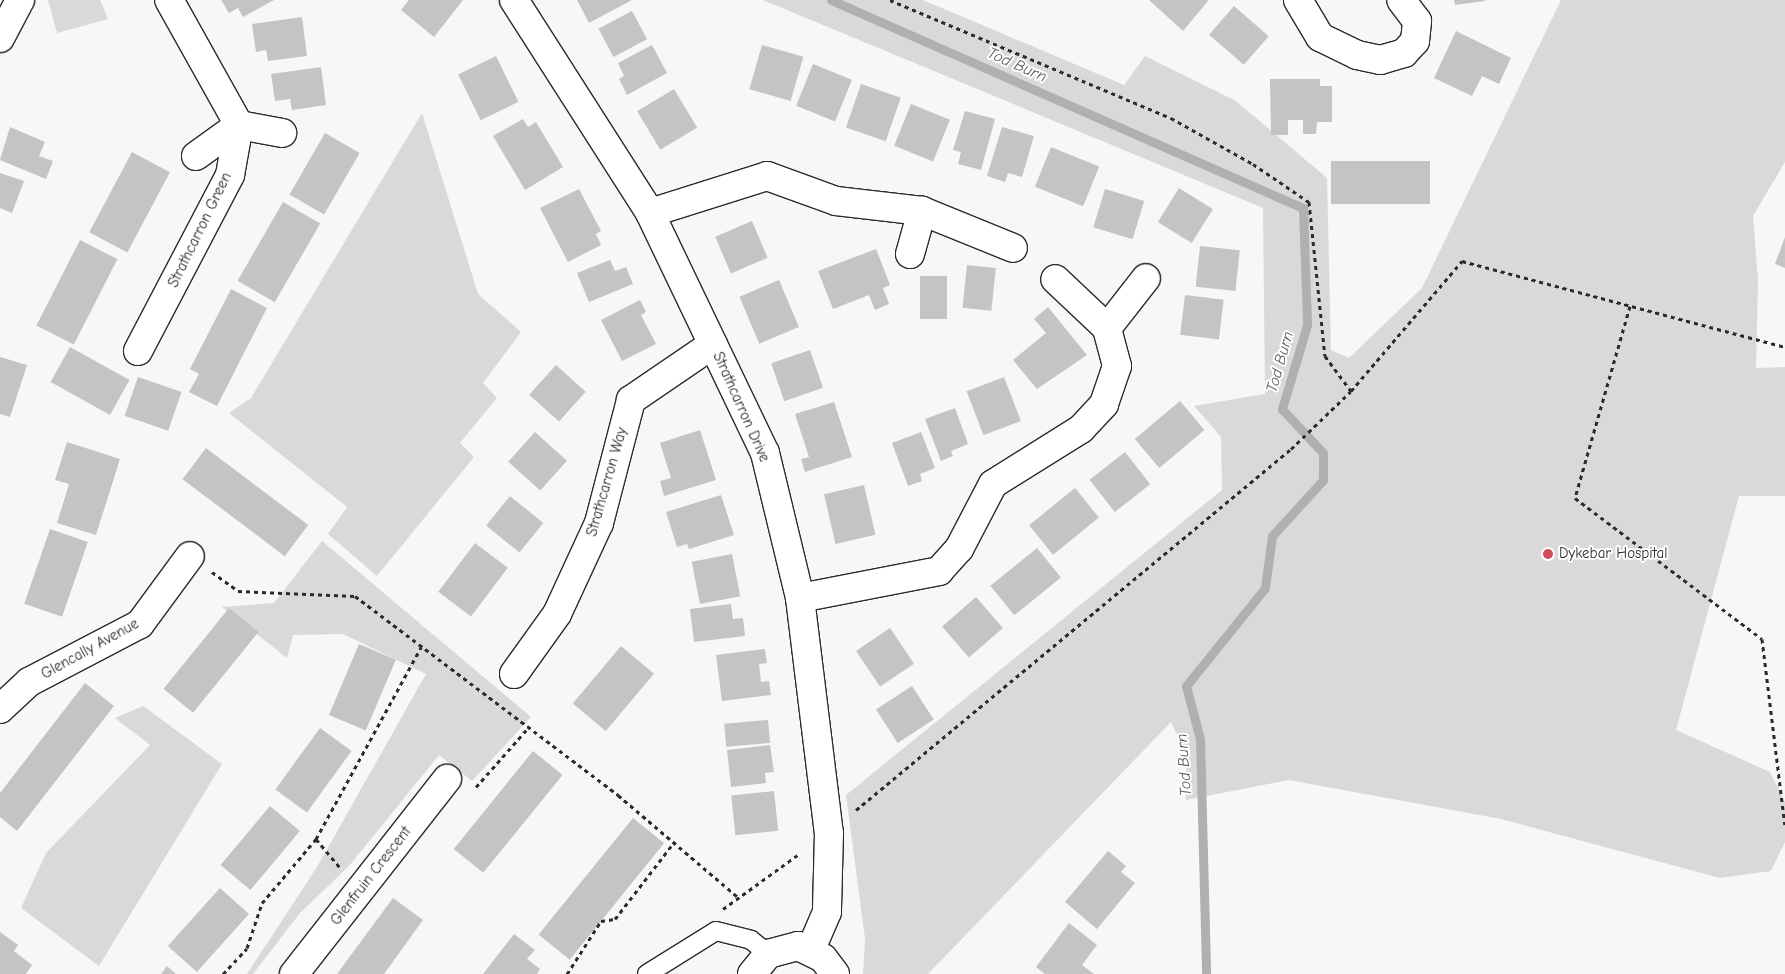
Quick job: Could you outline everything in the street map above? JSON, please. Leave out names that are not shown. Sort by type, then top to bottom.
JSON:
[{"type":"street","points":[[0,38],[20,0]]},
{"type":"street","points":[[169,0],[239,125]]},
{"type":"street","name":"Strathcarron Drive","points":[[514,0],[650,213],[766,453],[800,598],[829,833],[827,912],[811,949]]},
{"type":"street","points":[[1298,0],[1320,37],[1357,55],[1380,60],[1404,53],[1414,41],[1417,21],[1401,0]]},
{"type":"street","points":[[196,156],[239,125],[282,133]]},
{"type":"street","name":"Strathcarron Green","points":[[138,350],[230,175],[239,125]]},
{"type":"street","points":[[650,213],[767,176],[836,201],[922,210],[1013,248]]},
{"type":"street","points":[[910,254],[922,210]]},
{"type":"street","points":[[800,598],[939,571],[959,549],[993,484],[1081,429],[1104,404],[1117,366],[1107,328],[1055,278]]},
{"type":"street","points":[[1107,328],[1146,278]]},
{"type":"street","name":"Strathcarron Way","points":[[514,674],[557,614],[599,523],[631,400],[713,344]]},
{"type":"street","name":"Glencally Avenue","points":[[0,710],[29,682],[140,624],[190,556]]},
{"type":"street","name":"Glenfruin Crescent","points":[[294,974],[447,779]]},
{"type":"street","points":[[760,964],[782,947],[811,949],[824,958],[835,974]]},
{"type":"lane","points":[[647,974],[716,931],[752,940],[760,964]]},
{"type":"path","points":[[890,0],[1171,118],[1254,164],[1309,202],[1325,356],[1351,391]]},
{"type":"path","points":[[716,914],[829,833],[1291,449],[1351,391],[1462,261],[1785,347]]},
{"type":"path","points":[[1630,306],[1575,498],[1762,639],[1785,826]]},
{"type":"path","points":[[190,556],[238,591],[354,596],[420,647],[530,726],[674,841],[739,898]]},
{"type":"path","points":[[223,974],[247,948],[262,903],[316,839],[420,647]]},
{"type":"path","points":[[447,779],[475,789],[530,726]]},
{"type":"path","points":[[316,839],[362,888]]},
{"type":"path","points":[[567,974],[601,921],[615,919],[674,841]]},
{"type":"shaded area","points":[[48,0],[100,0],[108,19],[57,33]]},
{"type":"shaded area","name":"Dykebar Hospital","points":[[763,0],[923,0],[1124,85],[1145,56],[1236,101],[1327,178],[1331,350],[1349,358],[1422,288],[1561,0],[1785,0],[1785,162],[1753,216],[1758,280],[1756,368],[1785,367],[1785,496],[1739,496],[1676,730],[1770,772],[1785,802],[1785,842],[1771,871],[1720,878],[1501,819],[1289,780],[1186,800],[1186,753],[1171,722],[928,974],[863,974],[865,939],[846,795],[1222,490],[1221,437],[1194,406],[1265,394],[1263,208]]},
{"type":"shaded area","points":[[422,113],[478,294],[521,332],[483,383],[497,398],[460,443],[474,457],[377,576],[328,534],[347,507],[229,413],[251,398]]},
{"type":"shaded area","points":[[322,541],[531,717],[472,781],[439,755],[349,866],[300,913],[253,974],[247,974],[317,867],[426,674],[343,634],[293,635],[287,658],[222,607],[274,603]]},
{"type":"shaded area","points":[[143,706],[222,764],[99,966],[21,908],[46,853],[150,745],[115,718]]},
{"type":"building","points":[[221,0],[274,0],[243,17],[238,8],[229,13]]},
{"type":"building","points":[[409,0],[463,0],[434,37],[401,10]]},
{"type":"building","points":[[577,0],[632,0],[589,23]]},
{"type":"building","points":[[1149,0],[1207,0],[1208,1],[1183,31]]},
{"type":"building","points":[[1454,0],[1485,0],[1485,1],[1455,5]]},
{"type":"building","points":[[1234,6],[1269,36],[1244,65],[1209,35]]},
{"type":"building","points":[[632,11],[647,39],[613,57],[598,29]]},
{"type":"building","points":[[302,17],[307,56],[268,61],[266,50],[256,52],[252,24]]},
{"type":"building","points":[[1456,31],[1511,58],[1499,84],[1482,76],[1472,96],[1434,78]]},
{"type":"building","points":[[652,45],[667,73],[627,95],[619,79],[624,76],[618,63]]},
{"type":"building","points":[[762,45],[803,57],[791,101],[749,89]]},
{"type":"building","points":[[496,56],[518,102],[481,120],[458,74]]},
{"type":"building","points":[[813,64],[852,80],[835,121],[796,106]]},
{"type":"building","points":[[321,67],[326,105],[292,110],[290,99],[275,101],[271,74]]},
{"type":"building","points":[[1270,79],[1320,79],[1320,86],[1332,86],[1332,122],[1317,122],[1316,134],[1303,134],[1303,120],[1288,120],[1288,135],[1271,135]]},
{"type":"building","points":[[861,84],[901,98],[886,141],[846,127]]},
{"type":"building","points":[[674,89],[697,128],[660,150],[637,111]]},
{"type":"building","points":[[911,104],[950,120],[933,161],[894,146]]},
{"type":"building","points":[[965,111],[995,119],[981,170],[958,164],[961,152],[953,150]]},
{"type":"building","points":[[523,119],[528,127],[536,122],[563,167],[525,190],[493,136]]},
{"type":"building","points":[[10,127],[45,142],[39,156],[53,161],[46,179],[0,160]]},
{"type":"building","points":[[1002,127],[1034,136],[1022,177],[1008,173],[1005,182],[987,176]]},
{"type":"building","points":[[325,133],[360,153],[324,214],[290,194]]},
{"type":"building","points":[[1051,147],[1099,166],[1083,206],[1035,187]]},
{"type":"building","points":[[132,152],[170,172],[127,253],[89,232]]},
{"type":"building","points":[[1331,161],[1430,161],[1430,204],[1331,204]]},
{"type":"building","points":[[0,173],[24,181],[12,213],[0,208]]},
{"type":"building","points":[[1179,188],[1213,209],[1192,243],[1158,222]]},
{"type":"building","points":[[579,189],[601,231],[596,234],[601,245],[568,262],[540,208]]},
{"type":"building","points":[[1105,189],[1144,201],[1133,239],[1093,227]]},
{"type":"building","points":[[283,202],[320,224],[275,302],[238,281]]},
{"type":"building","points":[[752,221],[768,258],[731,273],[715,237]]},
{"type":"building","points":[[1785,237],[1785,268],[1775,264]]},
{"type":"building","points":[[80,240],[117,259],[74,345],[36,326]]},
{"type":"building","points":[[1200,246],[1240,250],[1235,291],[1196,287]]},
{"type":"building","points":[[876,249],[890,285],[883,288],[889,304],[875,310],[869,295],[833,309],[818,271]]},
{"type":"building","points":[[610,260],[615,271],[626,267],[633,284],[589,302],[577,273]]},
{"type":"building","points":[[967,265],[996,268],[991,311],[963,308]]},
{"type":"building","points":[[920,276],[947,276],[947,319],[920,319]]},
{"type":"building","points":[[779,280],[799,327],[759,344],[739,297]]},
{"type":"building","points":[[231,289],[267,308],[217,406],[189,392],[199,374],[190,369]]},
{"type":"building","points":[[1185,295],[1224,300],[1219,339],[1180,335]]},
{"type":"building","points":[[640,300],[646,312],[641,315],[656,344],[622,361],[601,320]]},
{"type":"building","points":[[1048,307],[1087,355],[1037,389],[1013,360],[1046,333],[1034,319]]},
{"type":"building","points":[[70,347],[129,380],[110,415],[51,382]]},
{"type":"building","points":[[810,350],[823,388],[784,401],[771,363]]},
{"type":"building","points":[[0,357],[27,365],[10,417],[0,414]]},
{"type":"building","points":[[556,365],[586,392],[559,421],[529,395]]},
{"type":"building","points":[[138,377],[181,392],[168,431],[125,416]]},
{"type":"building","points":[[1004,377],[1021,421],[984,435],[967,391]]},
{"type":"building","points":[[1180,401],[1204,430],[1159,468],[1135,439]]},
{"type":"building","points":[[834,402],[852,457],[805,472],[801,459],[809,457],[795,414]]},
{"type":"building","points":[[955,408],[968,444],[951,451],[953,456],[941,461],[925,419]]},
{"type":"building","points":[[700,430],[716,480],[664,496],[660,481],[671,478],[660,443]]},
{"type":"building","points":[[535,432],[567,461],[540,490],[508,462]]},
{"type":"building","points":[[921,432],[935,468],[920,474],[922,481],[908,486],[892,443]]},
{"type":"building","points":[[67,442],[120,459],[96,535],[57,523],[69,484],[55,480]]},
{"type":"building","points":[[206,448],[308,525],[285,556],[183,479]]},
{"type":"building","points":[[1125,452],[1150,484],[1115,512],[1090,480]]},
{"type":"building","points":[[864,485],[875,535],[836,544],[824,494]]},
{"type":"building","points":[[1075,488],[1099,518],[1053,555],[1029,525]]},
{"type":"building","points":[[721,495],[734,535],[689,549],[687,544],[677,547],[666,512]]},
{"type":"building","points":[[510,496],[543,523],[520,553],[486,526]]},
{"type":"building","points":[[50,529],[88,542],[62,617],[24,604]]},
{"type":"building","points":[[475,543],[508,568],[471,616],[438,592]]},
{"type":"building","points":[[1037,548],[1061,578],[1014,615],[990,586]]},
{"type":"building","points":[[732,554],[740,596],[700,604],[692,562]]},
{"type":"building","points":[[976,597],[1003,628],[969,657],[942,627]]},
{"type":"building","points":[[731,604],[733,619],[743,618],[745,636],[694,642],[690,609]]},
{"type":"building","points":[[229,608],[259,632],[193,713],[164,689]]},
{"type":"building","points":[[890,628],[914,664],[880,687],[856,651]]},
{"type":"building","points":[[359,644],[396,660],[366,731],[329,715]]},
{"type":"building","points":[[621,646],[654,674],[606,731],[573,703]]},
{"type":"building","points":[[765,649],[767,663],[759,664],[761,682],[769,681],[771,695],[722,701],[716,655]]},
{"type":"building","points":[[85,683],[114,706],[17,831],[0,817],[0,793]]},
{"type":"building","points":[[912,686],[934,720],[898,743],[876,709]]},
{"type":"building","points":[[768,720],[770,743],[726,747],[724,724]]},
{"type":"building","points":[[320,728],[352,751],[307,812],[275,789]]},
{"type":"building","points":[[770,745],[774,772],[765,773],[766,783],[731,787],[727,750]]},
{"type":"building","points":[[533,751],[563,775],[483,873],[454,849]]},
{"type":"building","points":[[774,791],[778,831],[735,835],[731,795]]},
{"type":"building","points":[[270,806],[300,831],[250,890],[221,865]]},
{"type":"building","points":[[633,818],[664,843],[570,960],[539,935]]},
{"type":"building","points":[[1108,851],[1126,866],[1121,872],[1135,883],[1097,929],[1065,902]]},
{"type":"building","points":[[220,888],[249,914],[197,972],[168,946]]},
{"type":"building","points":[[393,898],[423,920],[384,974],[337,974]]},
{"type":"building","points":[[1069,923],[1097,945],[1082,965],[1094,974],[1045,974],[1036,967]]},
{"type":"building","points":[[0,932],[18,945],[14,951],[32,965],[26,974],[0,974]]},
{"type":"building","points":[[514,934],[535,950],[527,959],[540,969],[537,974],[483,974]]},
{"type":"building","points":[[167,966],[176,974],[161,974]]},
{"type":"waterway","name":"Tod Burn","points":[[831,0],[1303,208],[1307,325],[1282,409],[1323,453],[1323,480],[1272,536],[1265,588],[1186,686],[1200,739],[1206,974]]},
{"type":"place","name":"Dykebar Hospital","points":[[1548,554]]}]
